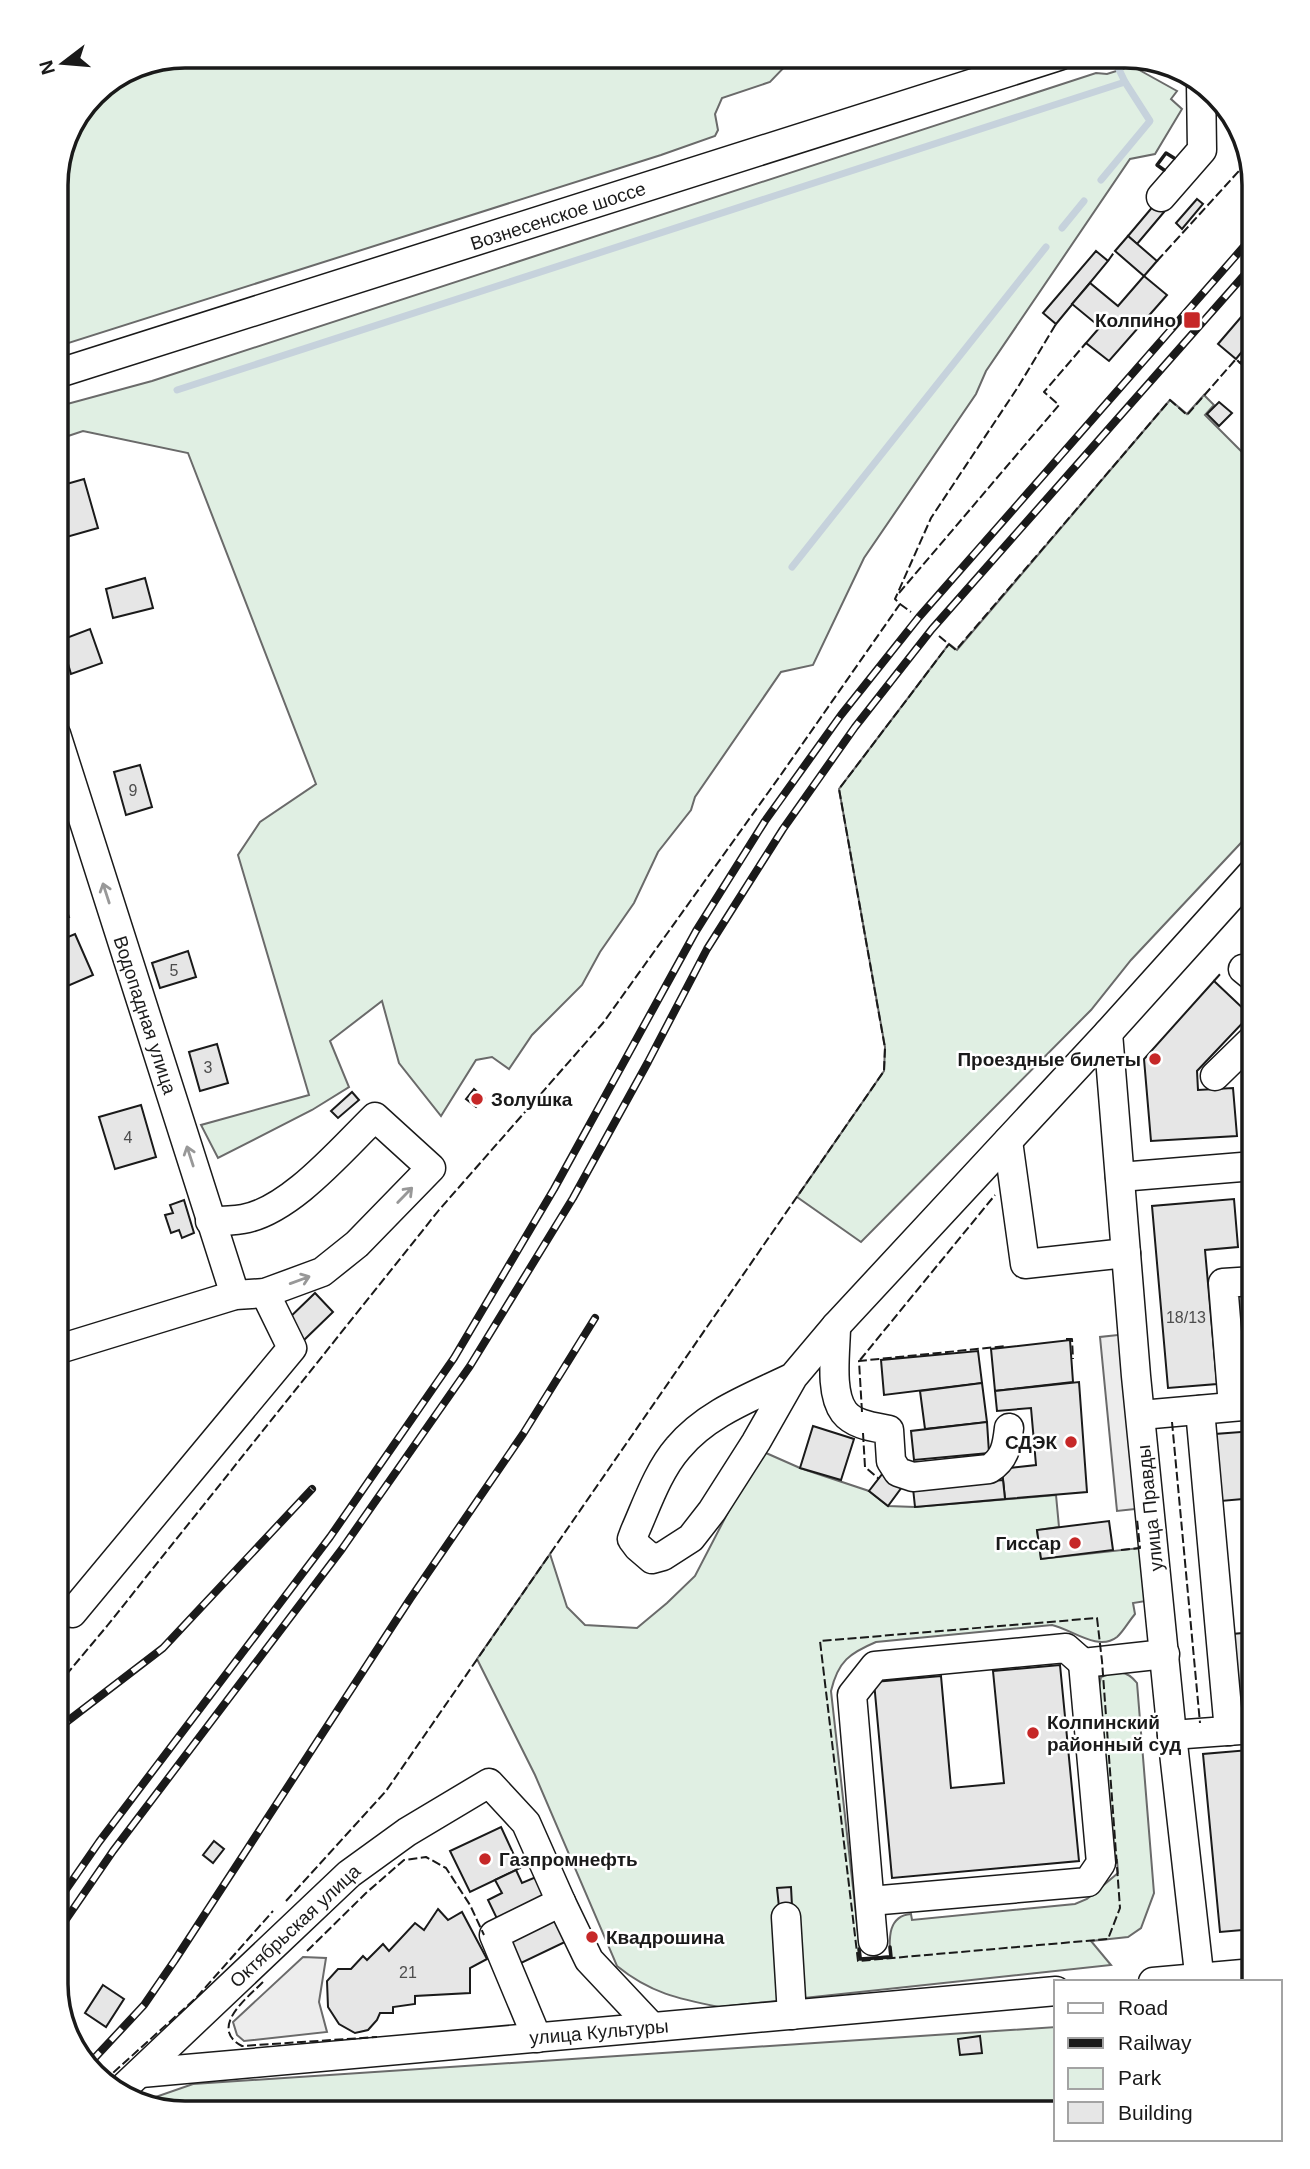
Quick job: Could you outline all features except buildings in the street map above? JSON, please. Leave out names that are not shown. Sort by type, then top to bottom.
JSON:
[{"type":"street","name":"Вознесенское шоссе","points":[[69,370],[1018,69]]},
{"type":"street","points":[[1161,197],[1202,150],[1201,96]]},
{"type":"street","name":"Водопадная улица","points":[[69,774],[234,1295]]},
{"type":"street","points":[[793,1377],[711,1417],[677,1449],[661,1475],[632,1539],[652,1559],[663,1556],[691,1538],[712,1511],[756,1442],[793,1377],[836,1326],[1242,884]]},
{"type":"street","name":"улица Правды","points":[[1108,1033],[1140,1415],[1200,1980]]},
{"type":"street","points":[[1215,1076],[1242,1050]]},
{"type":"street","points":[[68,1346],[234,1295],[265,1293],[321,1272],[357,1244],[431,1168],[375,1117],[302,1188],[281,1204],[245,1219],[210,1221]]},
{"type":"street","points":[[1008,1141],[1026,1264],[1126,1253]]},
{"type":"street","points":[[1120,1177],[1242,1167]]},
{"type":"street","points":[[1242,1282],[1223,1283],[1242,1400]]},
{"type":"street","points":[[72,1613],[292,1348],[265,1293]]},
{"type":"street","points":[[836,1326],[836,1394],[845,1413],[863,1425],[889,1430],[891,1461],[898,1472],[913,1477],[989,1469],[996,1465],[1007,1450],[1009,1428]]},
{"type":"street","points":[[1140,1415],[1242,1406]]},
{"type":"street","points":[[1172,1735],[1242,1730],[1200,1409]]},
{"type":"street","points":[[870,1901],[1087,1882],[1101,1863],[1083,1663],[1066,1648],[875,1666],[852,1695],[873,1941]]},
{"type":"street","points":[[1083,1663],[1165,1654]]},
{"type":"street","name":"Октябрьская улица","points":[[127,2085],[271,1945],[349,1874],[407,1832],[489,1783],[526,1823],[561,1902]]},
{"type":"street","points":[[537,2038],[494,1935],[561,1902],[589,1960],[652,2027]]},
{"type":"street","points":[[786,1917],[792,2015]]},
{"type":"street","points":[[1200,1980],[1242,1975]]},
{"type":"street","name":"улица Культуры","points":[[141,2073],[1054,1991]]},
{"type":"green space","points":[[186,68],[783,69],[770,82],[722,98],[715,114],[718,130],[715,136],[69,343],[69,178],[72,155],[92,114],[108,97],[148,74]]},
{"type":"green space","points":[[1123,69],[1139,70],[1177,91],[1171,99],[1182,109],[1155,154],[1130,159],[986,371],[976,394],[864,558],[813,665],[781,672],[695,797],[691,810],[658,852],[634,903],[600,952],[582,985],[532,1035],[509,1069],[492,1057],[476,1060],[441,1116],[399,1063],[382,1001],[330,1041],[349,1087],[312,1110],[218,1158],[201,1125],[309,1095],[238,855],[260,822],[316,784],[188,453],[83,431],[69,436],[69,404],[152,381],[1096,73],[1107,74]]},
{"type":"green space","points":[[1204,395],[1214,405],[1205,415],[1242,450],[1242,842],[1131,960],[1091,1010],[861,1242],[797,1197],[884,1071],[885,1047],[839,789],[949,644],[957,650],[1170,400],[1187,414]]},
{"type":"green space","points":[[766,1453],[800,1468],[869,1491],[888,1506],[915,1507],[1056,1495],[1059,1527],[1037,1530],[1041,1559],[1140,1548],[1146,1601],[1133,1603],[1135,1614],[1119,1635],[1110,1641],[1093,1641],[1052,1625],[876,1642],[846,1659],[837,1672],[831,1691],[861,1959],[890,1956],[891,1929],[903,1916],[911,1914],[912,1920],[1075,1904],[1087,1899],[1118,1873],[1117,1860],[1111,1860],[1113,1851],[1099,1686],[1101,1677],[1112,1673],[1121,1672],[1133,1678],[1137,1683],[1154,1893],[1141,1928],[1128,1937],[1091,1941],[1111,1965],[719,2007],[665,1994],[641,1983],[617,1966],[535,1775],[477,1659],[550,1554],[567,1607],[585,1625],[637,1628],[695,1576],[752,1466]]},
{"type":"green space","points":[[1054,2027],[1054,2101],[178,2100],[156,2097],[193,2084]]},
{"type":"shaded area","points":[[1127,1334],[1144,1508],[1117,1511],[1100,1337]]},
{"type":"shaded area","points":[[303,1957],[326,1958],[319,2002],[327,2032],[244,2041],[237,2035],[233,2022]]},
{"type":"waterway","points":[[1101,180],[1150,121],[1119,69]]},
{"type":"waterway","points":[[177,390],[1125,82]]},
{"type":"waterway","points":[[1062,228],[1084,201]]},
{"type":"waterway","points":[[792,567],[1046,247]]},
{"type":"railway","points":[[68,1887],[330,1537],[454,1358],[554,1189],[696,931],[765,821],[841,715],[919,617],[1242,249]]},
{"type":"railway","points":[[68,1916],[113,1851],[342,1549],[470,1366],[573,1198],[707,949],[783,829],[855,727],[932,629],[1242,278]]},
{"type":"railway","points":[[95,2058],[144,2005],[175,1960],[410,1599],[523,1434],[595,1318]]},
{"type":"railway","points":[[68,1721],[163,1648],[312,1489]]},
{"type":"fence","points":[[1157,261],[1240,170]]},
{"type":"fence","points":[[1108,261],[1115,251]]},
{"type":"fence","points":[[68,1672],[439,1210],[603,1023],[900,604],[895,599],[931,518],[1018,387],[1056,324]]},
{"type":"fence","points":[[899,593],[1059,405],[1044,392],[1086,343]]},
{"type":"fence","points":[[939,636],[956,650],[1170,400],[1187,415],[1236,359],[1240,363]]},
{"type":"fence","points":[[900,604],[911,612]]},
{"type":"fence","points":[[286,1901],[386,1791],[884,1071],[885,1048],[839,789],[949,644]]},
{"type":"fence","points":[[1214,981],[1221,973]]},
{"type":"fence","points":[[860,1360],[995,1195]]},
{"type":"fence","points":[[1066,1339],[1072,1339],[1073,1359]]},
{"type":"fence","points":[[862,1412],[859,1361],[1007,1346]]},
{"type":"fence","points":[[1172,1422],[1200,1723]]},
{"type":"fence","points":[[863,1433],[865,1467],[879,1479]]},
{"type":"fence","points":[[1121,1550],[1140,1548],[1137,1519]]},
{"type":"fence","points":[[1097,1618],[1120,1908],[1108,1939],[858,1961],[820,1641],[1097,1618]]},
{"type":"fence","points":[[307,1951],[404,1860],[426,1857],[446,1868],[470,1905],[484,1935]]},
{"type":"fence","points":[[111,2074],[196,1998],[273,1911]]},
{"type":"fence","points":[[263,1982],[240,2005],[229,2022],[232,2039],[242,2046],[377,2037]]},
{"type":"wall","points":[[1164,170],[1157,165],[1166,153],[1174,158]]},
{"type":"wall","points":[[859,1949],[860,1959],[891,1957],[890,1947]]},
{"type":"place","name":"Колпино","points":[[1192,320]]},
{"type":"place","name":"Проездные билеты","points":[[1155,1059]]},
{"type":"place","name":"Золушка","points":[[477,1099]]},
{"type":"place","name":"СДЭК","points":[[1071,1442]]},
{"type":"place","name":"Гиссар","points":[[1075,1543]]},
{"type":"place","name":"Колпинский районный суд","points":[[1033,1733]]},
{"type":"place","name":"Газпромнефть","points":[[485,1859]]},
{"type":"place","name":"Квадрошина","points":[[592,1937]]}]
